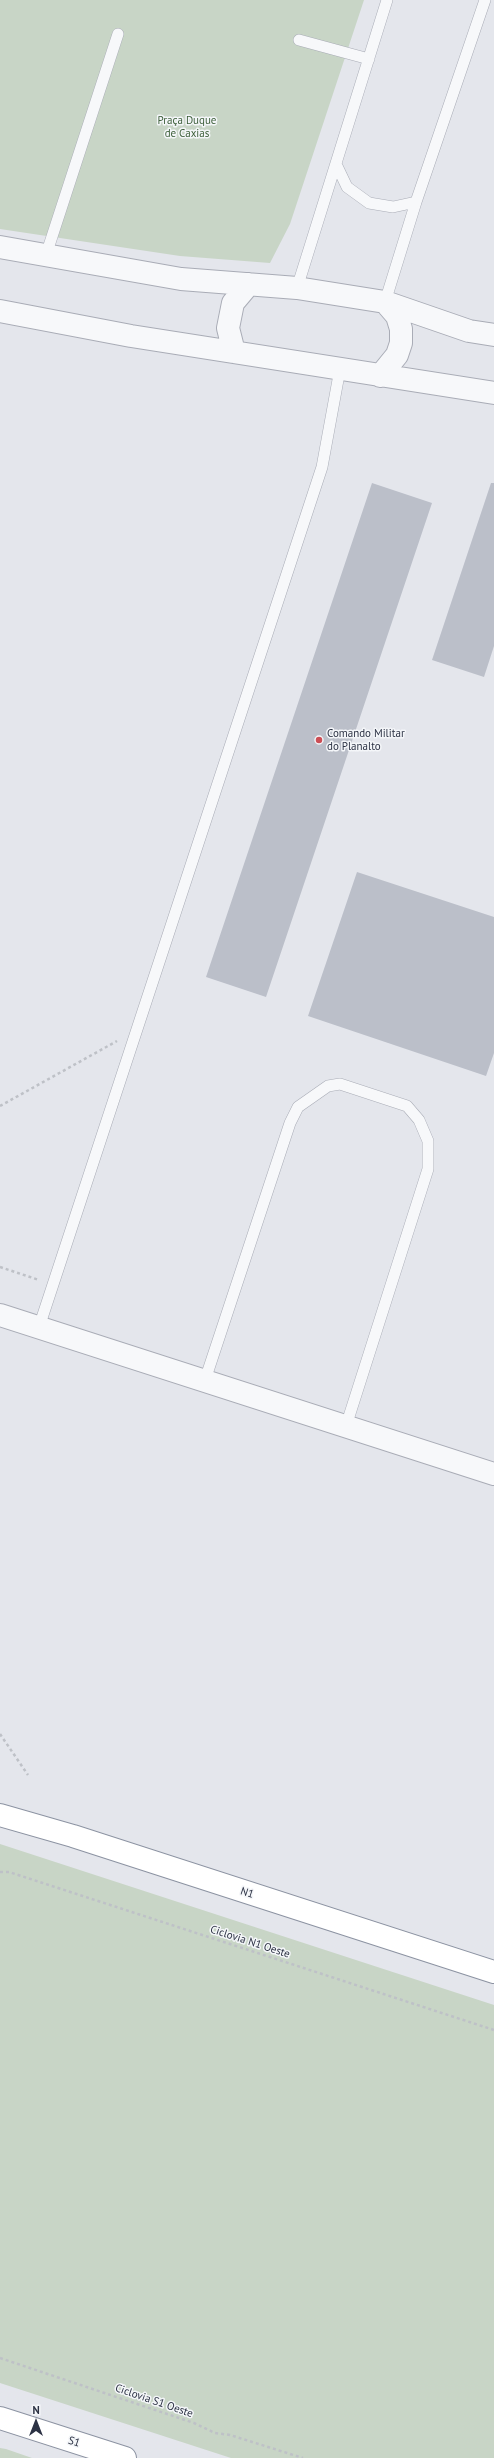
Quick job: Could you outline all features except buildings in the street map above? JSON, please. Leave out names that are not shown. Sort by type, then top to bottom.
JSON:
[{"type":"highway","name":"N1","points":[[0,1815],[73,1836],[494,1972]]},
{"type":"highway","name":"S1","points":[[0,2418],[125,2458]]},
{"type":"street","points":[[0,247],[181,279],[297,288],[385,302],[469,331],[494,335]]},
{"type":"street","points":[[234,352],[228,328],[233,303],[249,284]]},
{"type":"street","points":[[380,376],[397,355],[401,343],[401,329],[397,316],[385,302]]},
{"type":"street","points":[[0,311],[234,352],[494,393]]},
{"type":"street","points":[[0,1315],[494,1474]]},
{"type":"lane","points":[[297,288],[337,166],[388,0]]},
{"type":"lane","points":[[385,302],[416,202],[485,0]]},
{"type":"lane","points":[[46,255],[118,34]]},
{"type":"lane","points":[[299,40],[369,59]]},
{"type":"lane","points":[[337,166],[347,187],[369,203],[393,207],[416,202]]},
{"type":"lane","points":[[39,1327],[322,467],[340,369]]},
{"type":"lane","points":[[205,1380],[290,1123],[298,1107],[328,1086],[340,1084],[407,1106],[419,1120],[428,1141],[428,1169],[346,1426]]},
{"type":"path","points":[[0,1106],[120,1039]]},
{"type":"path","points":[[0,1267],[54,1285]]},
{"type":"path","points":[[0,1734],[28,1775]]},
{"type":"path","name":"Ciclovia N1 Oeste","points":[[0,1872],[9,1872],[494,2030]]},
{"type":"path","name":"Ciclovia S1 Oeste","points":[[0,2358],[194,2422],[215,2433],[230,2435],[303,2458]]},
{"type":"green space","name":"Praça Duque de Caxias","points":[[0,0],[364,0],[290,224],[270,263],[180,256],[0,229]]},
{"type":"green space","points":[[0,1844],[494,2005],[494,2458],[231,2458],[0,2383]]},
{"type":"green space","points":[[0,2448],[6,2449],[32,2458],[0,2458]]},
{"type":"place","name":"Comando Militar do Planalto","points":[[319,740]]}]
